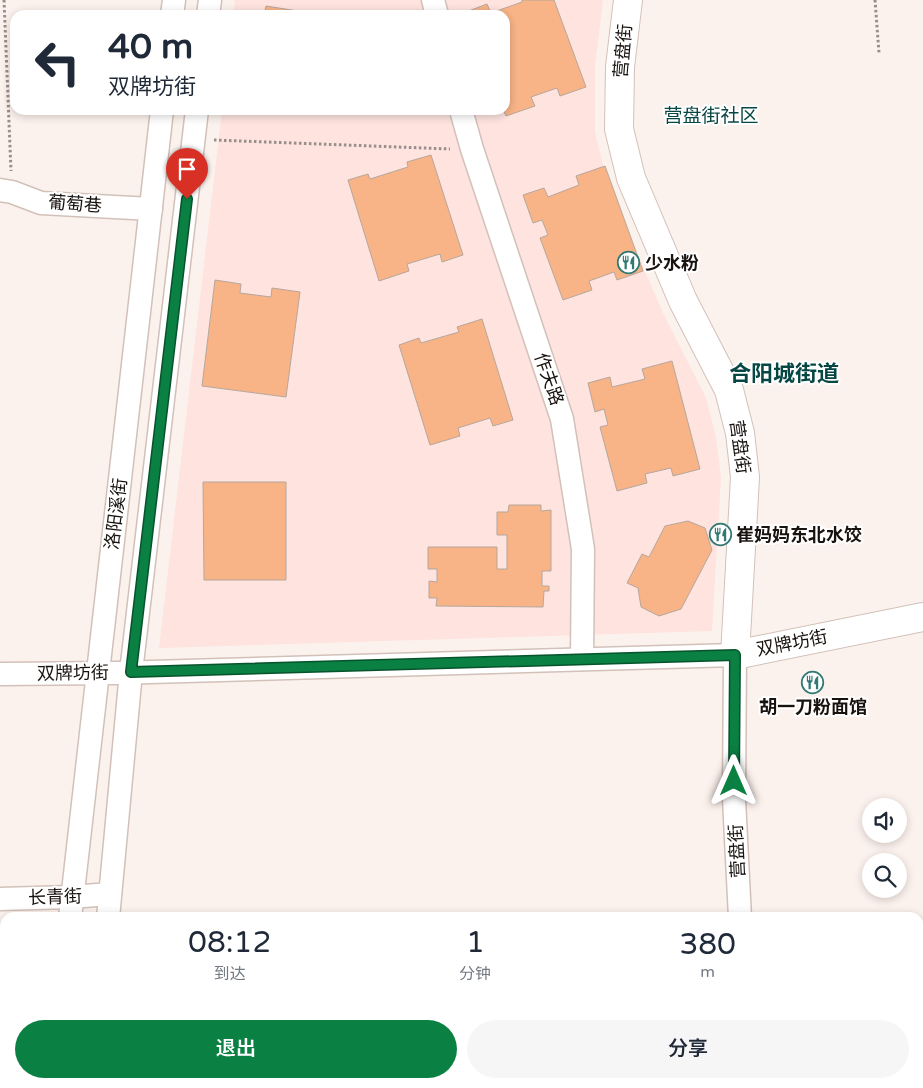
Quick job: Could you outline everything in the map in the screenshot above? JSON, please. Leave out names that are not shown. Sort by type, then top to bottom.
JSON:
[{"type":"main road","name":"营盘街","points":[[628,0],[620,67],[619,129],[631,178],[684,301],[729,390],[740,433],[746,477],[735,655]]},
{"type":"main road","name":"双牌坊街","points":[[735,655],[923,617]]},
{"type":"street","name":"洛阳溪街","points":[[71,907],[161,115]]},
{"type":"street","name":"洛阳溪街","points":[[108,912],[131,672],[196,115]]},
{"type":"street","name":"作夫路","points":[[462,115],[562,419],[582,549],[582,659]]},
{"type":"street","name":"葡萄巷","points":[[6,191],[41,203],[151,209]]},
{"type":"street","name":"双牌坊街","points":[[0,674],[97,673],[735,655]]},
{"type":"street","name":"营盘街","points":[[735,655],[734,799],[740,912]]},
{"type":"street","name":"长青街","points":[[0,899],[71,907],[110,894]]},
{"type":"path","points":[[4,0],[6,191]]},
{"type":"path","points":[[875,0],[879,53]]},
{"type":"path","points":[[194,140],[472,149]]},
{"type":"shaded area","points":[[235,0],[603,0],[595,66],[595,132],[608,185],[662,311],[706,398],[716,437],[721,478],[712,631],[159,648],[221,115],[510,115],[510,10],[234,10]]},
{"type":"building","points":[[522,0],[554,0],[586,87],[560,96],[557,88],[531,97],[535,106],[510,115],[510,10],[499,10],[522,2]]},
{"type":"building","points":[[487,4],[490,10],[471,10]]},
{"type":"building","points":[[266,6],[291,10],[265,10]]},
{"type":"building","points":[[431,155],[463,255],[442,262],[440,254],[407,264],[409,271],[379,281],[348,180],[368,174],[370,179],[408,167],[407,162]]},
{"type":"building","points":[[605,166],[643,271],[617,280],[614,272],[589,281],[592,290],[563,300],[540,238],[548,235],[542,220],[533,223],[523,195],[544,188],[548,197],[579,185],[576,176]]},
{"type":"building","points":[[215,280],[241,284],[240,293],[271,297],[272,288],[300,292],[286,397],[202,386]]},
{"type":"building","points":[[482,319],[513,420],[493,426],[490,418],[458,428],[460,436],[430,445],[399,345],[419,338],[421,343],[459,332],[457,327]]},
{"type":"building","points":[[672,361],[700,469],[673,476],[671,468],[645,474],[647,483],[617,491],[600,427],[608,425],[604,409],[595,412],[588,383],[610,377],[612,387],[645,379],[642,369]]},
{"type":"building","points":[[203,482],[286,482],[286,580],[204,580]]},
{"type":"building","points":[[509,505],[541,505],[541,511],[551,510],[551,571],[542,571],[542,586],[549,586],[549,591],[544,591],[543,607],[436,606],[437,598],[429,598],[429,581],[437,582],[437,569],[428,569],[428,547],[497,547],[497,569],[507,569],[507,535],[497,535],[497,512],[508,512]]},
{"type":"building","points":[[688,521],[705,528],[712,550],[681,609],[659,616],[641,607],[638,588],[627,583],[642,554],[649,557],[665,526]]},
{"type":"place","name":"少水粉","points":[[629,263]]},
{"type":"place","name":"崔妈妈东北水饺","points":[[720,535]]},
{"type":"place","name":"胡一刀粉面馆","points":[[813,682]]},
{"type":"district","name":"营盘街社区","points":[[711,115]]},
{"type":"district","name":"合阳城街道","points":[[784,373]]},
{"type":"route","points":[[187,199],[131,672],[735,655],[734,781]]}]
